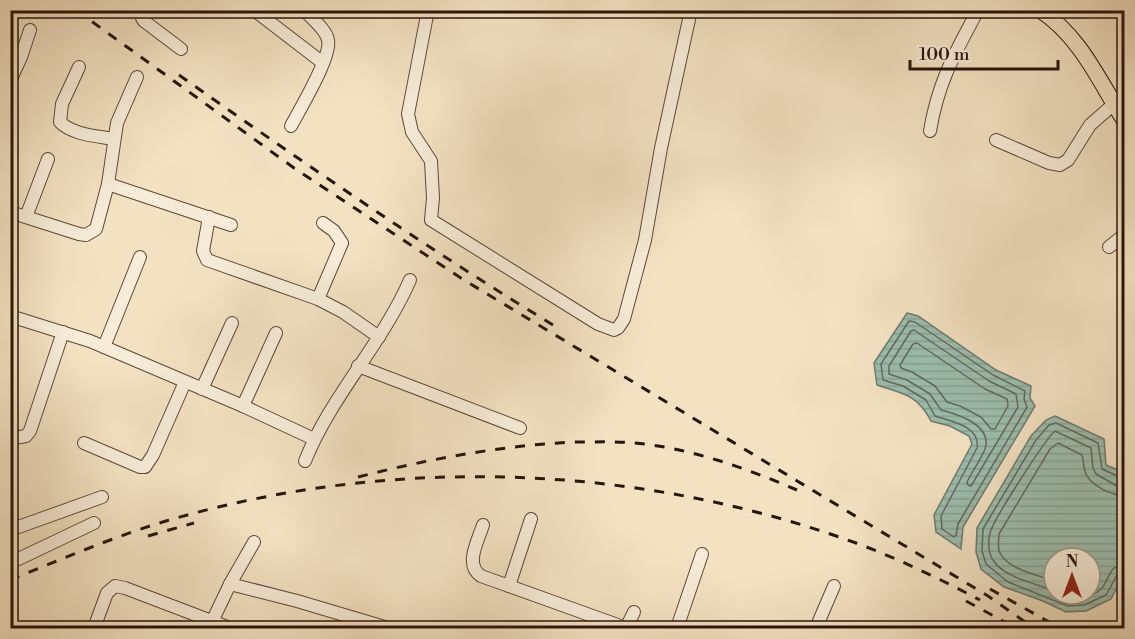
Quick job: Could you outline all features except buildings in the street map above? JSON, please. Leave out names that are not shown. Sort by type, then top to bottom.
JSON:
[{"type":"main road","points":[[1040,10],[1068,33],[1083,52],[1125,120]]},
{"type":"street","points":[[142,10],[144,21],[181,49]]},
{"type":"street","points":[[255,10],[323,63]]},
{"type":"street","points":[[291,126],[323,63],[328,40],[304,10]]},
{"type":"street","points":[[428,10],[408,114],[412,132],[431,161],[433,198],[431,220],[598,324],[614,330],[624,319],[645,240],[661,148],[691,10]]},
{"type":"street","points":[[930,131],[935,101],[942,80],[978,10]]},
{"type":"street","points":[[10,81],[30,30]]},
{"type":"street","points":[[80,67],[62,104],[60,122],[77,131],[114,139]]},
{"type":"street","points":[[10,212],[86,236],[96,229],[108,184],[117,123],[137,77]]},
{"type":"street","points":[[996,140],[1049,163],[1060,165],[1068,160],[1090,125],[1114,104]]},
{"type":"street","points":[[26,217],[48,159]]},
{"type":"street","points":[[108,184],[231,225]]},
{"type":"street","points":[[209,217],[203,251],[207,260],[318,299],[343,312],[379,337]]},
{"type":"street","points":[[318,299],[342,243],[334,231],[322,223]]},
{"type":"street","points":[[1109,248],[1125,235]]},
{"type":"street","points":[[104,347],[140,257]]},
{"type":"street","points":[[305,461],[314,439],[358,366],[379,337],[410,280]]},
{"type":"street","points":[[10,316],[104,347],[314,439]]},
{"type":"street","points":[[202,389],[232,323]]},
{"type":"street","points":[[10,446],[14,438],[26,436],[30,430],[63,332]]},
{"type":"street","points":[[243,406],[276,333]]},
{"type":"street","points":[[358,366],[520,428]]},
{"type":"street","points":[[84,442],[135,465],[145,467],[153,455],[185,382]]},
{"type":"street","points":[[10,530],[102,497]]},
{"type":"street","points":[[509,586],[531,519]]},
{"type":"street","points":[[10,562],[94,523]]},
{"type":"street","points":[[483,525],[472,566],[481,576],[626,628],[634,612]]},
{"type":"street","points":[[210,626],[254,542]]},
{"type":"street","points":[[677,628],[702,554]]},
{"type":"street","points":[[230,584],[388,628]]},
{"type":"street","points":[[94,628],[107,593],[115,586],[125,588],[210,626],[230,628]]},
{"type":"street","points":[[816,628],[834,586]]},
{"type":"water","points":[[907,313],[918,316],[996,370],[1031,386],[1030,398],[1035,406],[963,527],[961,549],[936,532],[934,515],[972,444],[969,436],[950,426],[931,421],[920,405],[908,396],[877,385],[874,363]]},
{"type":"water","points":[[1055,416],[1104,439],[1106,465],[1124,475],[1124,574],[1111,599],[1102,603],[1102,546],[1042,546],[1042,601],[1004,587],[981,569],[976,552],[977,528],[1031,436],[1046,420]]},
{"type":"water","points":[[1053,606],[1096,606],[1086,611],[1066,612]]},
{"type":"railway","points":[[76,10],[294,168],[464,280],[988,596],[1034,628]]},
{"type":"railway","points":[[179,75],[364,203],[553,325]]},
{"type":"railway","points":[[358,477],[412,464],[494,450],[577,442],[620,442],[665,447],[703,456],[797,490]]},
{"type":"railway","points":[[10,580],[146,527],[251,500],[338,485],[425,478],[513,477],[601,483],[687,497],[773,516],[872,549],[980,600]]},
{"type":"railway","points":[[148,536],[194,523]]},
{"type":"railway","points":[[990,589],[1060,628]]},
{"type":"railway","points":[[966,601],[1016,628]]}]
